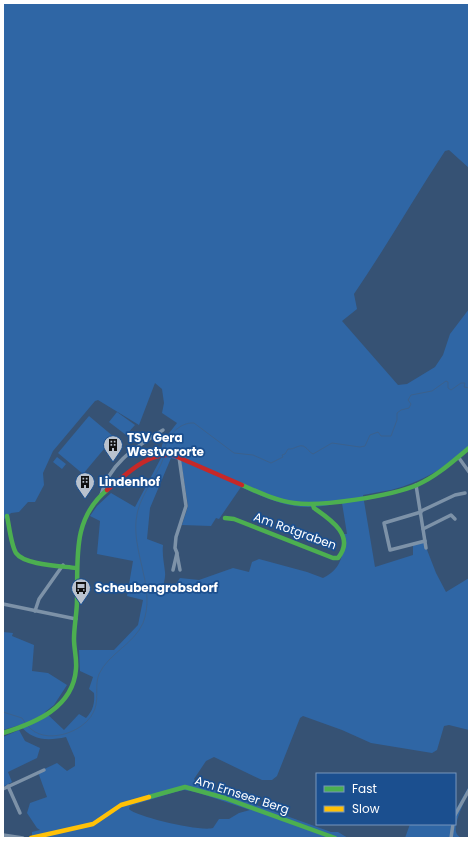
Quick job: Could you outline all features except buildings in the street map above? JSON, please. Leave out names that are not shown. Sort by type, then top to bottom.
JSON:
[{"type":"main road","points":[[3,733],[21,728],[56,709],[74,682],[76,672],[74,639],[76,619],[76,568],[80,528],[90,508],[100,496],[143,461],[158,455],[167,454],[179,457],[268,496],[292,503],[313,505],[388,493],[416,484],[442,471],[469,448]]},
{"type":"main road","name":"Am Rotgraben","points":[[225,518],[234,519],[333,558],[338,558],[342,554],[343,543],[341,530],[332,519],[314,508],[313,505]]},
{"type":"main road","points":[[7,516],[16,553],[19,557],[36,562],[76,568]]},
{"type":"main road","name":"Am Ernseer Berg","points":[[31,838],[93,824],[121,805],[185,787],[239,802],[335,838]]},
{"type":"street","points":[[100,496],[104,485],[118,462],[162,430]]},
{"type":"street","points":[[179,457],[186,506],[176,537],[175,548],[180,570]]},
{"type":"street","points":[[459,458],[469,472]]},
{"type":"street","points":[[416,484],[426,548]]},
{"type":"street","points":[[425,541],[390,550],[384,523],[421,511],[455,495],[465,493]]},
{"type":"street","points":[[423,529],[451,515],[455,519]]},
{"type":"street","points":[[173,570],[177,554]]},
{"type":"street","points":[[35,611],[39,599],[62,565]]},
{"type":"street","points":[[3,604],[76,619]]},
{"type":"street","points":[[3,789],[44,770]]},
{"type":"street","points":[[8,786],[20,813]]},
{"type":"street","points":[[456,813],[469,790]]},
{"type":"street","points":[[451,838],[453,825]]},
{"type":"street","points":[[3,835],[23,838]]},
{"type":"shaded area","points":[[3,3],[469,3],[469,168],[449,150],[445,151],[354,294],[357,309],[342,321],[398,385],[407,384],[435,367],[443,355],[450,334],[469,309],[469,446],[451,461],[433,473],[413,483],[391,490],[363,495],[375,567],[413,555],[413,545],[424,542],[436,573],[446,592],[469,578],[469,730],[449,725],[444,726],[437,750],[432,753],[371,743],[342,730],[303,716],[300,718],[277,776],[272,780],[262,780],[214,757],[206,761],[194,779],[198,784],[331,832],[338,832],[348,838],[32,838],[32,832],[40,830],[27,813],[30,803],[47,797],[38,772],[57,763],[67,771],[75,766],[75,758],[66,737],[47,739],[35,737],[20,725],[3,730],[3,632],[13,633],[12,636],[34,645],[32,671],[48,673],[67,685],[54,705],[45,712],[64,730],[79,714],[86,718],[92,710],[94,703],[94,693],[89,689],[93,677],[80,671],[79,650],[114,650],[138,625],[143,600],[127,596],[133,561],[97,554],[100,521],[90,516],[97,506],[111,493],[135,507],[161,458],[162,445],[166,437],[177,423],[162,413],[164,403],[162,389],[155,383],[139,425],[98,400],[95,401],[53,451],[43,473],[44,485],[35,502],[28,502],[19,512],[11,513],[3,520]],"holes":[[[171,458],[181,461],[188,506],[182,525],[211,526],[216,518],[219,519],[241,487],[275,501],[293,506],[315,507],[342,503],[347,534],[344,534],[341,560],[338,565],[323,578],[259,559],[252,562],[249,572],[233,568],[199,580],[180,578],[170,593],[164,592],[163,587],[165,575],[163,545],[147,539],[150,508]],[[184,790],[196,792],[250,810],[239,813],[229,819],[219,819],[213,828],[206,829],[156,820],[129,809],[130,806]]]},
{"type":"shaded area","points":[[117,412],[135,425],[126,435],[109,422]]},
{"type":"shaded area","points":[[89,416],[114,437],[83,474],[58,453]]},
{"type":"shaded area","points":[[57,457],[66,464],[62,469],[53,462]]},
{"type":"shaded area","points":[[19,730],[25,741],[40,748],[37,758],[8,772],[12,782],[3,787],[3,737]]},
{"type":"shaded area","points":[[469,786],[457,823],[456,830],[458,835],[463,838],[405,838],[410,825],[456,825],[456,809]]},
{"type":"waterway","points":[[164,452],[170,436],[178,428],[188,423],[194,423],[234,453],[253,455],[271,463],[283,457],[282,455],[285,454],[288,449],[299,446],[305,447],[313,454],[332,443],[360,447],[365,446],[370,435],[378,432],[381,436],[391,436],[397,420],[397,413],[401,410],[409,408],[411,404],[408,400],[411,395],[432,391],[446,381],[448,382],[448,388],[451,390],[461,383],[465,383],[464,387],[469,388]]},
{"type":"waterway","points":[[28,726],[35,732],[53,736],[72,731],[88,720],[93,713],[96,704],[99,674],[109,660],[134,637],[143,623],[147,598],[146,585],[136,534],[137,512],[164,457]]},
{"type":"waterway","points":[[3,712],[22,718],[26,724]]},
{"type":"traffic: fast","points":[[242,485],[274,498],[294,503],[306,504],[356,500],[391,493],[417,485],[438,473],[469,448]]},
{"type":"traffic: fast","points":[[3,733],[39,719],[50,712],[60,704],[68,694],[73,683],[76,669],[74,629],[77,605],[79,540],[82,526],[88,514],[96,501],[107,490]]},
{"type":"traffic: fast","points":[[225,518],[234,519],[333,558],[338,558],[343,550],[343,535],[339,529],[327,517],[314,508],[313,505]]},
{"type":"traffic: fast","points":[[7,516],[13,545],[16,553],[20,557],[53,566],[76,568]]},
{"type":"traffic: fast","points":[[149,797],[185,787],[225,798],[335,838]]},
{"type":"traffic: slow","points":[[31,838],[93,824],[121,805],[149,797]]},
{"type":"traffic: jam","points":[[107,490],[137,466],[154,457],[163,455],[173,455],[242,485]]},
{"type":"place","name":"TSV Gera Westvororte","points":[[113,462]]},
{"type":"place","name":"Lindenhof","points":[[85,499]]},
{"type":"place","name":"Scheubengrobsdorf","points":[[81,605]]}]
